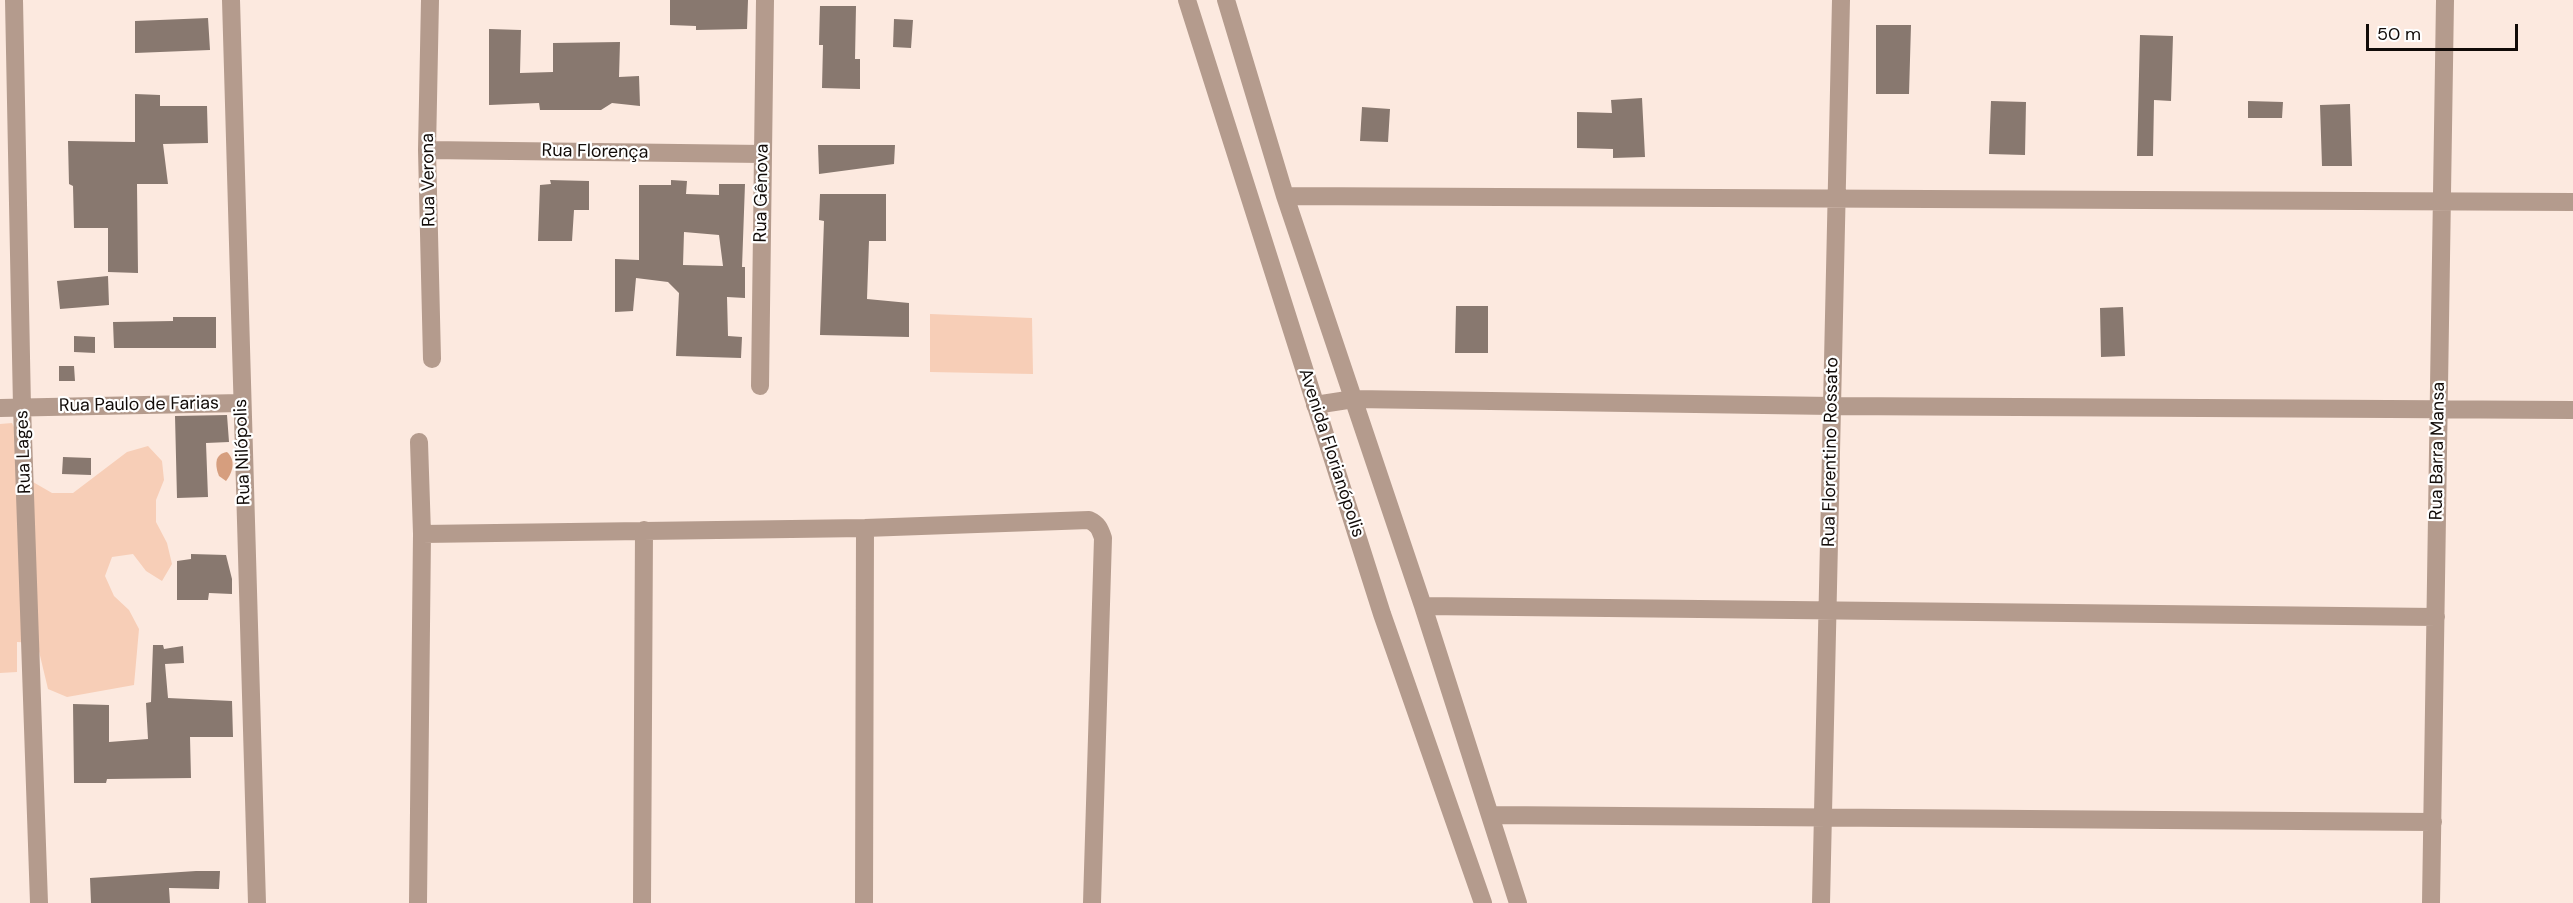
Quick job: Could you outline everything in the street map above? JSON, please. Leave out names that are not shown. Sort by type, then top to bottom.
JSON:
[{"type":"street","name":"Rua Lages","points":[[14,0],[22,407],[39,903]]},
{"type":"street","name":"Rua Nilópolis","points":[[231,0],[257,903]]},
{"type":"street","name":"Rua Verona","points":[[430,0],[427,150],[432,359]]},
{"type":"street","name":"Rua Gênova","points":[[760,386],[765,0]]},
{"type":"street","name":"Avenida Florianópolis","points":[[1187,0],[1386,625],[1483,903]]},
{"type":"street","points":[[1226,0],[1285,196],[1423,606],[1518,903]]},
{"type":"street","name":"Rua Florentino Rossato","points":[[1821,903],[1841,0]]},
{"type":"street","name":"Rua Barra Mansa","points":[[2431,903],[2445,0]]},
{"type":"street","name":"Rua Florença","points":[[427,150],[763,154]]},
{"type":"street","points":[[1285,196],[2573,202]]},
{"type":"street","points":[[1315,405],[1354,399],[1832,406],[2573,410]]},
{"type":"street","name":"Rua Paulo de Farias","points":[[0,408],[241,403]]},
{"type":"street","points":[[418,903],[422,534],[420,442]]},
{"type":"street","points":[[422,534],[865,528],[1089,520],[1100,529],[1103,538],[1092,903]]},
{"type":"street","points":[[864,903],[865,528]]},
{"type":"street","points":[[642,903],[644,530]]},
{"type":"street","points":[[1423,606],[2436,617]]},
{"type":"street","points":[[1491,815],[2433,822]]},
{"type":"shaded area","points":[[930,314],[1032,318],[1033,374],[930,372]]},
{"type":"shaded area","points":[[12,423],[22,443],[33,482],[52,493],[73,493],[127,452],[148,446],[162,461],[164,480],[156,500],[156,522],[167,543],[172,564],[162,581],[146,571],[133,554],[112,557],[105,576],[114,596],[129,610],[139,629],[134,685],[67,697],[48,689],[37,643],[17,642],[17,672],[0,673],[0,424]]},
{"type":"shaded area","points":[[227,452],[232,459],[233,466],[226,481],[219,476],[216,465],[220,455]]},
{"type":"building","points":[[670,0],[748,0],[747,29],[696,30],[696,26],[670,25]]},
{"type":"building","points":[[820,6],[856,6],[855,59],[860,59],[860,89],[822,88],[823,45],[819,45]]},
{"type":"building","points":[[208,18],[210,50],[135,53],[135,21]]},
{"type":"building","points":[[894,19],[913,20],[911,48],[893,47]]},
{"type":"building","points":[[1876,25],[1911,25],[1909,94],[1876,94]]},
{"type":"building","points":[[489,29],[521,30],[520,73],[553,72],[553,43],[620,42],[619,77],[639,76],[640,106],[612,103],[601,110],[540,110],[539,103],[489,105]]},
{"type":"building","points":[[2140,35],[2173,36],[2171,101],[2154,100],[2153,156],[2137,156]]},
{"type":"building","points":[[135,94],[160,95],[160,106],[207,106],[208,143],[163,144],[168,184],[137,184],[138,273],[108,272],[108,228],[74,228],[73,186],[69,184],[68,141],[135,142]]},
{"type":"building","points":[[1642,98],[1645,157],[1613,158],[1613,149],[1577,148],[1577,112],[1612,113],[1611,100]]},
{"type":"building","points":[[1991,101],[2026,102],[2025,155],[1989,154]]},
{"type":"building","points":[[2248,101],[2283,102],[2282,118],[2248,118]]},
{"type":"building","points":[[2350,104],[2352,166],[2322,166],[2320,105]]},
{"type":"building","points":[[1362,107],[1390,109],[1388,142],[1360,141]]},
{"type":"building","points":[[818,145],[895,145],[894,164],[819,174]]},
{"type":"building","points":[[550,180],[589,181],[589,210],[574,210],[572,241],[538,241],[540,185],[551,184]]},
{"type":"building","points":[[671,180],[687,181],[686,194],[719,195],[719,184],[745,184],[742,267],[745,267],[745,298],[727,297],[728,336],[742,337],[741,358],[676,356],[679,293],[668,282],[636,278],[633,311],[615,312],[615,259],[639,260],[639,185],[671,185]],"holes":[[[684,232],[719,235],[723,266],[683,265]]]},
{"type":"building","points":[[820,194],[886,194],[886,241],[869,241],[867,299],[909,303],[909,337],[820,335],[824,221],[819,220]]},
{"type":"building","points":[[108,276],[109,305],[60,309],[57,281]]},
{"type":"building","points":[[1456,306],[1488,306],[1488,353],[1455,353]]},
{"type":"building","points":[[2123,307],[2125,356],[2101,357],[2100,308]]},
{"type":"building","points":[[173,317],[216,317],[216,348],[114,348],[113,322],[173,321]]},
{"type":"building","points":[[74,336],[95,337],[95,353],[74,352]]},
{"type":"building","points":[[59,366],[74,366],[75,381],[59,381]]},
{"type":"building","points":[[227,415],[229,442],[206,443],[208,497],[177,498],[175,416]]},
{"type":"building","points":[[63,457],[91,458],[91,475],[62,474]]},
{"type":"building","points":[[191,554],[226,555],[232,579],[232,594],[209,593],[208,600],[177,600],[177,561],[191,559]]},
{"type":"building","points":[[153,645],[163,645],[164,649],[183,646],[184,663],[165,664],[168,698],[232,701],[233,737],[190,737],[191,778],[107,779],[106,783],[74,783],[73,704],[109,705],[109,742],[148,739],[146,703],[151,702]]},
{"type":"building","points":[[220,871],[219,889],[169,888],[170,903],[91,903],[90,878]]}]
